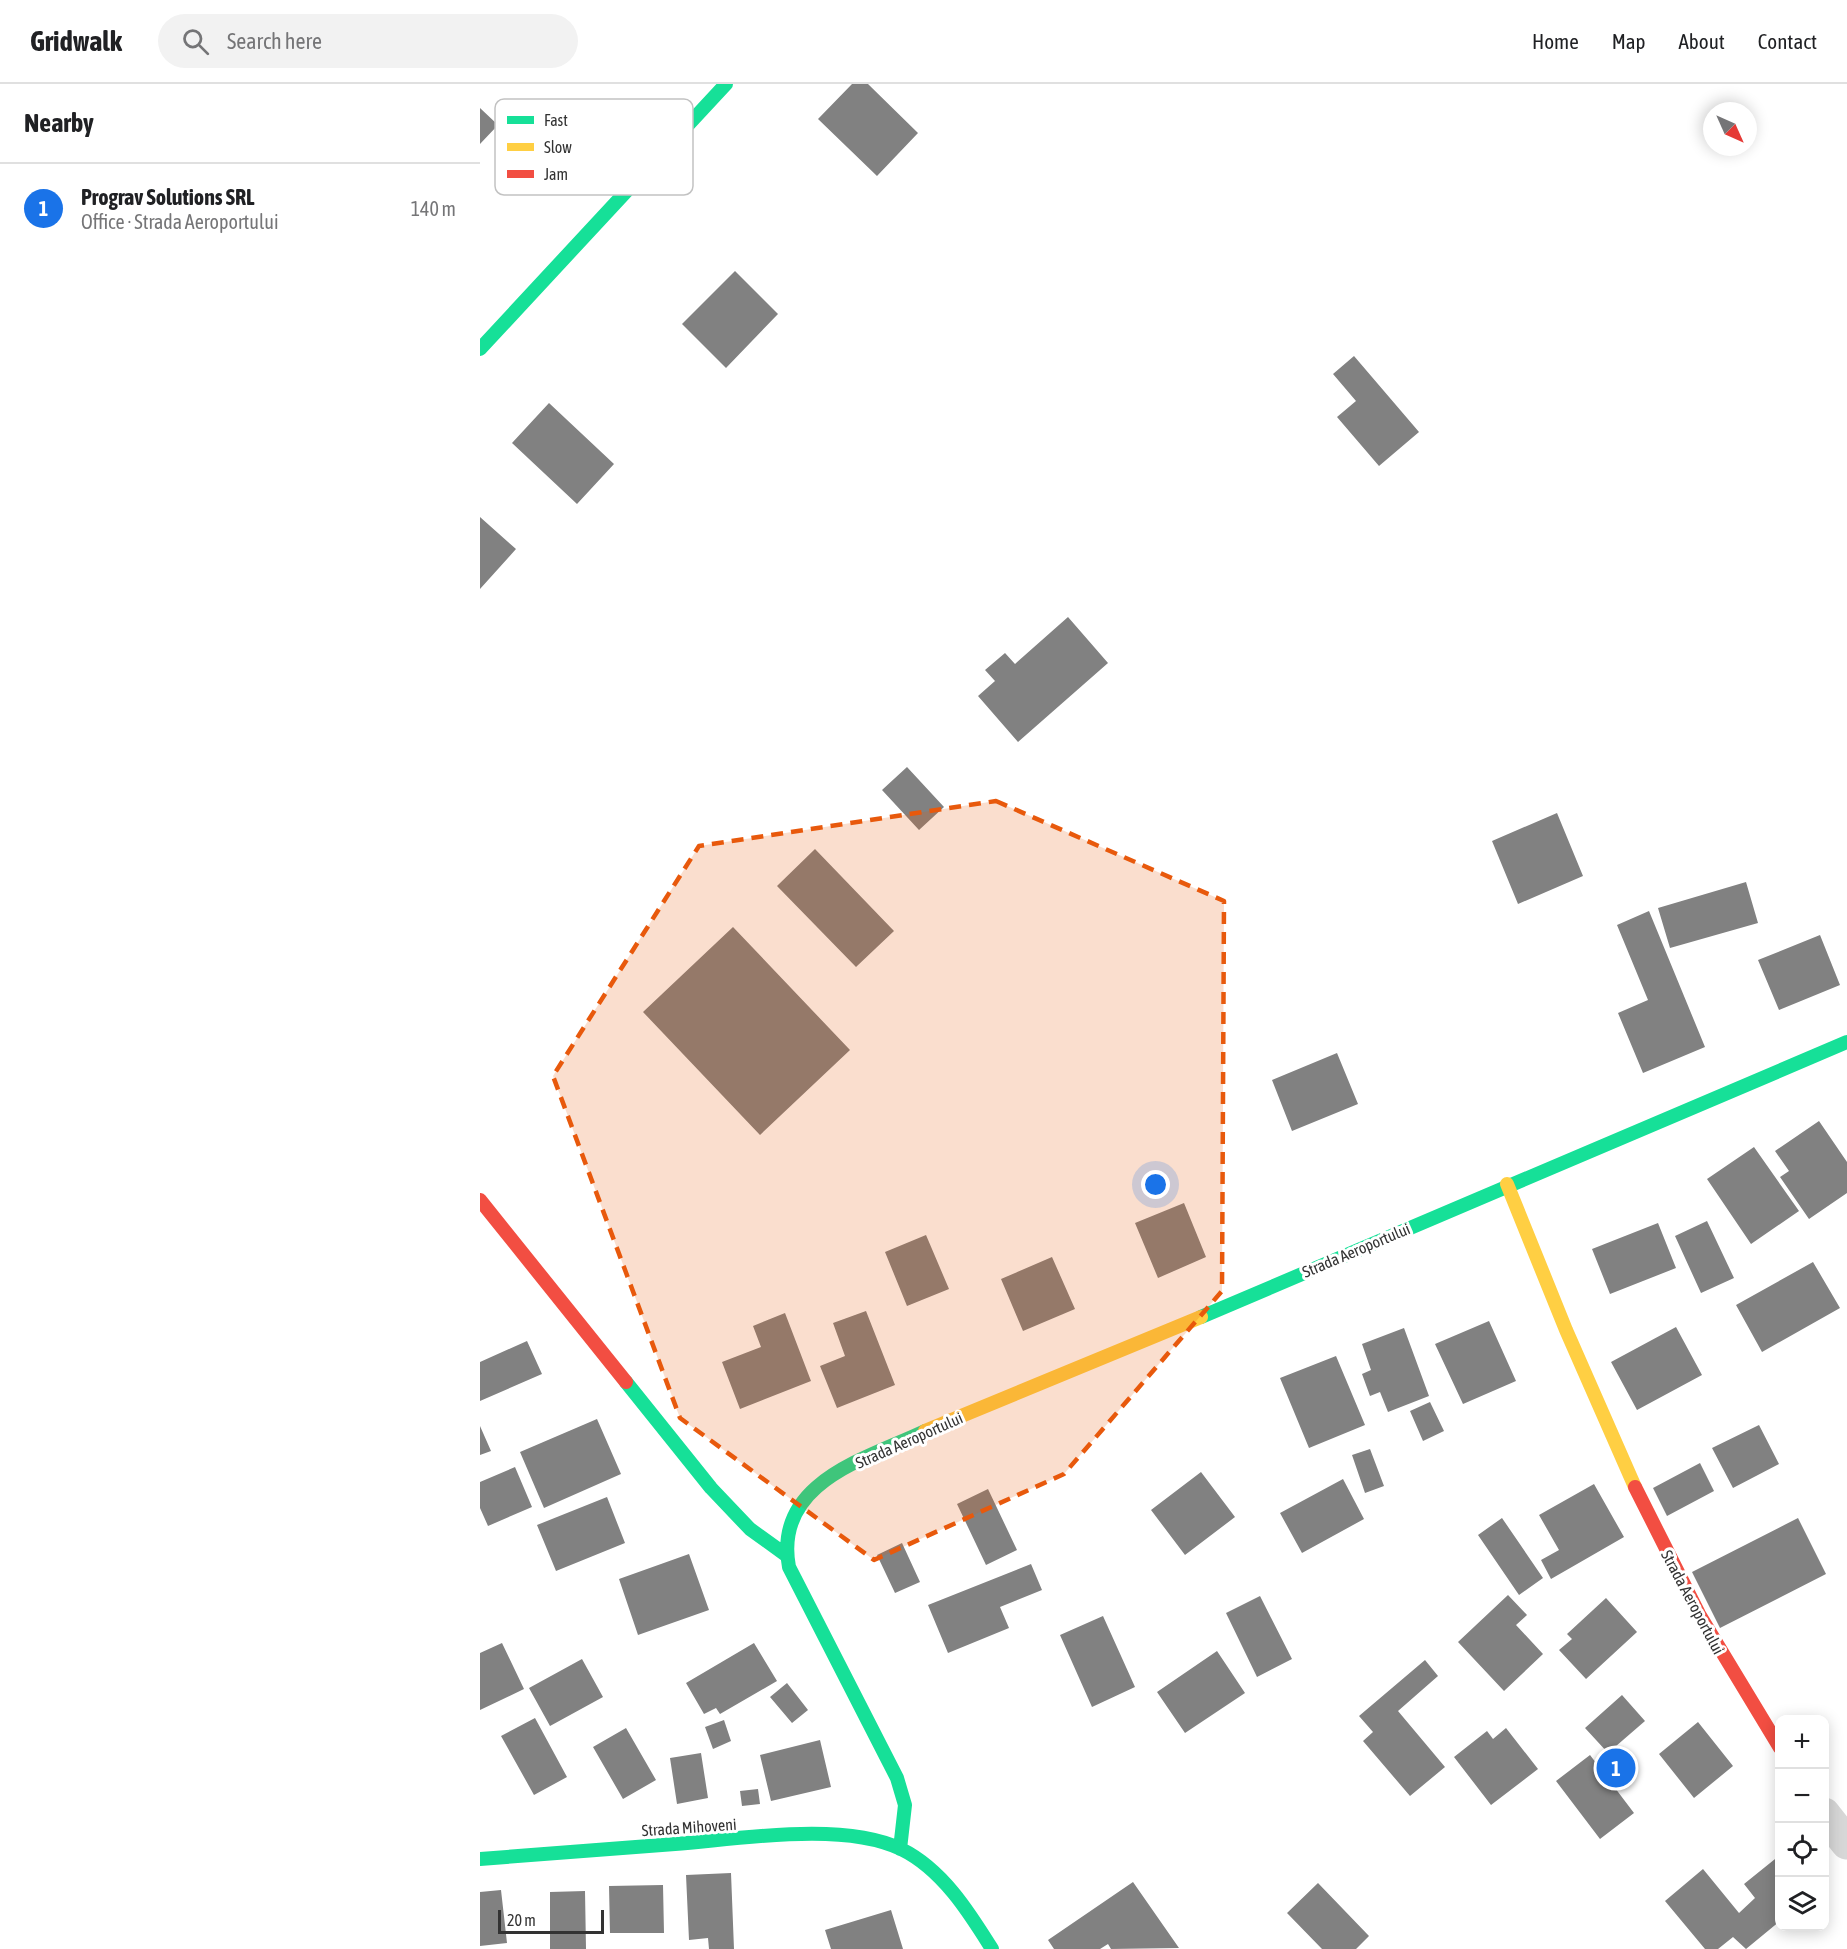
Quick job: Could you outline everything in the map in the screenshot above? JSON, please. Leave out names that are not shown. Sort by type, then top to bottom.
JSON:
[{"type":"street","points":[[693,120],[726,84]]},
{"type":"street","points":[[480,349],[623,195]]},
{"type":"street","name":"Strada Aeroportului","points":[[786,1555],[787,1536],[793,1517],[828,1477],[922,1432],[1188,1323],[1508,1184],[1847,1042]]},
{"type":"street","name":"Strada Aeroportului","points":[[1508,1184],[1642,1503],[1720,1654],[1775,1742]]},
{"type":"street","points":[[480,1200],[711,1488],[750,1529],[786,1555],[789,1568],[897,1778],[905,1804],[900,1849]]},
{"type":"street","points":[[1829,1820],[1847,1843]]},
{"type":"street","name":"Strada Mihoveni","points":[[480,1859],[812,1836],[878,1841],[900,1849],[943,1881],[961,1902],[992,1949]]},
{"type":"highlighted area","points":[[996,801],[1224,901],[1222,1291],[1064,1474],[874,1560],[680,1418],[553,1076],[699,846]]},
{"type":"building","points":[[852,84],[868,84],[918,133],[877,176],[818,119]]},
{"type":"building","points":[[480,108],[495,122],[495,128],[480,144]]},
{"type":"building","points":[[735,271],[778,314],[726,368],[682,324]]},
{"type":"building","points":[[1354,356],[1419,432],[1379,466],[1337,417],[1356,401],[1333,374]]},
{"type":"building","points":[[549,403],[614,464],[577,504],[512,443]]},
{"type":"building","points":[[480,517],[516,549],[480,589]]},
{"type":"building","points":[[1068,617],[1108,663],[1018,742],[978,696],[995,681],[985,670],[1005,653],[1015,664]]},
{"type":"building","points":[[907,767],[944,807],[919,830],[882,790]]},
{"type":"building","points":[[1557,813],[1583,876],[1518,904],[1492,841]]},
{"type":"building","points":[[815,849],[894,931],[856,967],[777,886]]},
{"type":"building","points":[[1746,882],[1758,923],[1670,948],[1658,908]]},
{"type":"building","points":[[1649,911],[1705,1047],[1643,1073],[1618,1013],[1648,1000],[1617,925]]},
{"type":"building","points":[[733,927],[850,1050],[760,1135],[643,1012]]},
{"type":"building","points":[[1820,935],[1840,985],[1779,1010],[1758,960]]},
{"type":"building","points":[[1337,1053],[1358,1104],[1292,1131],[1272,1080]]},
{"type":"building","points":[[1819,1121],[1847,1162],[1847,1193],[1809,1219],[1780,1177],[1789,1171],[1775,1151]]},
{"type":"building","points":[[1754,1147],[1799,1211],[1751,1244],[1707,1179]]},
{"type":"building","points":[[1184,1203],[1206,1257],[1158,1278],[1135,1223]]},
{"type":"building","points":[[1707,1221],[1734,1278],[1701,1293],[1675,1236]]},
{"type":"building","points":[[1658,1223],[1676,1268],[1610,1294],[1592,1249]]},
{"type":"building","points":[[926,1235],[949,1289],[907,1306],[885,1252]]},
{"type":"building","points":[[1052,1257],[1075,1309],[1023,1331],[1001,1279]]},
{"type":"building","points":[[1813,1262],[1840,1308],[1762,1352],[1736,1305]]},
{"type":"building","points":[[866,1311],[895,1385],[837,1408],[820,1366],[845,1356],[833,1323]]},
{"type":"building","points":[[785,1313],[811,1381],[740,1409],[722,1362],[761,1347],[753,1326]]},
{"type":"building","points":[[1489,1321],[1516,1381],[1463,1404],[1435,1344]]},
{"type":"building","points":[[1676,1327],[1702,1375],[1637,1410],[1611,1362]]},
{"type":"building","points":[[1404,1328],[1429,1396],[1388,1412],[1380,1392],[1370,1396],[1362,1374],[1371,1370],[1362,1344]]},
{"type":"building","points":[[527,1341],[542,1374],[480,1401],[480,1362]]},
{"type":"building","points":[[1336,1356],[1365,1425],[1309,1448],[1280,1378]]},
{"type":"building","points":[[1430,1402],[1444,1431],[1423,1441],[1410,1411]]},
{"type":"building","points":[[597,1419],[621,1474],[544,1508],[520,1452]]},
{"type":"building","points":[[1759,1425],[1779,1464],[1733,1488],[1712,1448]]},
{"type":"building","points":[[480,1426],[491,1451],[480,1455]]},
{"type":"building","points":[[1370,1449],[1384,1486],[1365,1493],[1352,1455]]},
{"type":"building","points":[[1700,1463],[1714,1491],[1667,1516],[1653,1488]]},
{"type":"building","points":[[515,1467],[532,1507],[488,1526],[480,1508],[480,1482]]},
{"type":"building","points":[[1201,1472],[1235,1517],[1185,1555],[1151,1510]]},
{"type":"building","points":[[1343,1479],[1364,1519],[1302,1553],[1280,1513]]},
{"type":"building","points":[[1594,1484],[1624,1537],[1551,1579],[1541,1560],[1559,1550],[1539,1515]]},
{"type":"building","points":[[988,1489],[1017,1550],[986,1565],[957,1504]]},
{"type":"building","points":[[607,1497],[625,1543],[556,1571],[537,1525]]},
{"type":"building","points":[[1502,1518],[1543,1578],[1519,1595],[1478,1535]]},
{"type":"building","points":[[1798,1518],[1826,1574],[1720,1628],[1692,1572]]},
{"type":"building","points":[[902,1543],[920,1582],[895,1593],[877,1555]]},
{"type":"building","points":[[689,1554],[709,1610],[638,1635],[619,1579]]},
{"type":"building","points":[[1031,1564],[1042,1590],[1000,1607],[1009,1628],[948,1653],[928,1605]]},
{"type":"building","points":[[1508,1595],[1527,1615],[1516,1625],[1543,1654],[1504,1691],[1458,1642]]},
{"type":"building","points":[[1260,1596],[1292,1659],[1257,1677],[1226,1613]]},
{"type":"building","points":[[1606,1598],[1637,1632],[1586,1679],[1559,1650],[1572,1639],[1567,1634]]},
{"type":"building","points":[[1103,1616],[1135,1687],[1092,1707],[1060,1635]]},
{"type":"building","points":[[502,1643],[524,1689],[480,1710],[480,1653]]},
{"type":"building","points":[[754,1643],[777,1681],[720,1714],[716,1708],[704,1714],[686,1683]]},
{"type":"building","points":[[1217,1651],[1245,1693],[1185,1733],[1157,1692]]},
{"type":"building","points":[[582,1659],[603,1697],[550,1726],[529,1688]]},
{"type":"building","points":[[1425,1660],[1438,1676],[1398,1711],[1445,1767],[1410,1796],[1363,1741],[1373,1732],[1359,1716]]},
{"type":"building","points":[[787,1683],[808,1710],[792,1723],[770,1697]]},
{"type":"building","points":[[1622,1695],[1645,1721],[1608,1753],[1585,1728]]},
{"type":"building","points":[[535,1718],[567,1777],[534,1795],[501,1736]]},
{"type":"building","points":[[724,1720],[731,1741],[713,1749],[705,1727]]},
{"type":"building","points":[[1698,1722],[1733,1766],[1694,1798],[1659,1754]]},
{"type":"building","points":[[626,1728],[656,1780],[623,1799],[593,1747]]},
{"type":"building","points":[[1506,1728],[1538,1769],[1491,1805],[1454,1757],[1487,1731],[1493,1739]]},
{"type":"building","points":[[820,1740],[831,1787],[771,1801],[760,1755]]},
{"type":"building","points":[[701,1753],[708,1798],[677,1804],[670,1758]]},
{"type":"building","points":[[1590,1755],[1634,1813],[1600,1839],[1556,1781]]},
{"type":"building","points":[[758,1789],[760,1804],[742,1806],[740,1791]]},
{"type":"building","points":[[1775,1859],[1775,1925],[1746,1949],[1733,1937],[1718,1949],[1705,1949],[1665,1901],[1703,1869],[1739,1913],[1755,1898],[1744,1884]]},
{"type":"building","points":[[731,1873],[734,1949],[709,1949],[708,1938],[689,1940],[686,1875]]},
{"type":"building","points":[[1133,1882],[1179,1948],[1111,1949],[1108,1944],[1100,1949],[1054,1949],[1048,1940]]},
{"type":"building","points":[[1318,1883],[1369,1936],[1356,1949],[1322,1949],[1287,1913]]},
{"type":"building","points":[[663,1885],[664,1933],[610,1933],[609,1886]]},
{"type":"building","points":[[501,1890],[507,1943],[480,1946],[480,1892]]},
{"type":"building","points":[[585,1891],[586,1949],[550,1949],[550,1892]]},
{"type":"building","points":[[891,1910],[903,1949],[831,1949],[825,1930]]},
{"type":"traffic: fast","points":[[693,120],[726,84]]},
{"type":"traffic: fast","points":[[480,349],[623,195]]},
{"type":"traffic: fast","points":[[1201,1317],[1847,1042]]},
{"type":"traffic: fast","points":[[626,1382],[711,1488],[750,1529],[786,1555]]},
{"type":"traffic: fast","points":[[900,1849],[905,1805],[897,1778],[789,1567],[788,1538],[795,1514],[809,1494],[829,1478],[852,1464],[925,1431]]},
{"type":"traffic: fast","points":[[480,1859],[790,1834],[850,1836],[877,1841],[901,1849],[929,1868],[964,1906],[992,1949]]},
{"type":"traffic: slow","points":[[1507,1184],[1566,1330],[1635,1487]]},
{"type":"traffic: slow","points":[[925,1431],[1201,1317]]},
{"type":"traffic: jam","points":[[480,1200],[626,1382]]},
{"type":"traffic: jam","points":[[1635,1487],[1699,1614],[1775,1740]]},
{"type":"place","name":"Prograv Solutions SRL","points":[[1616,1768]]}]
